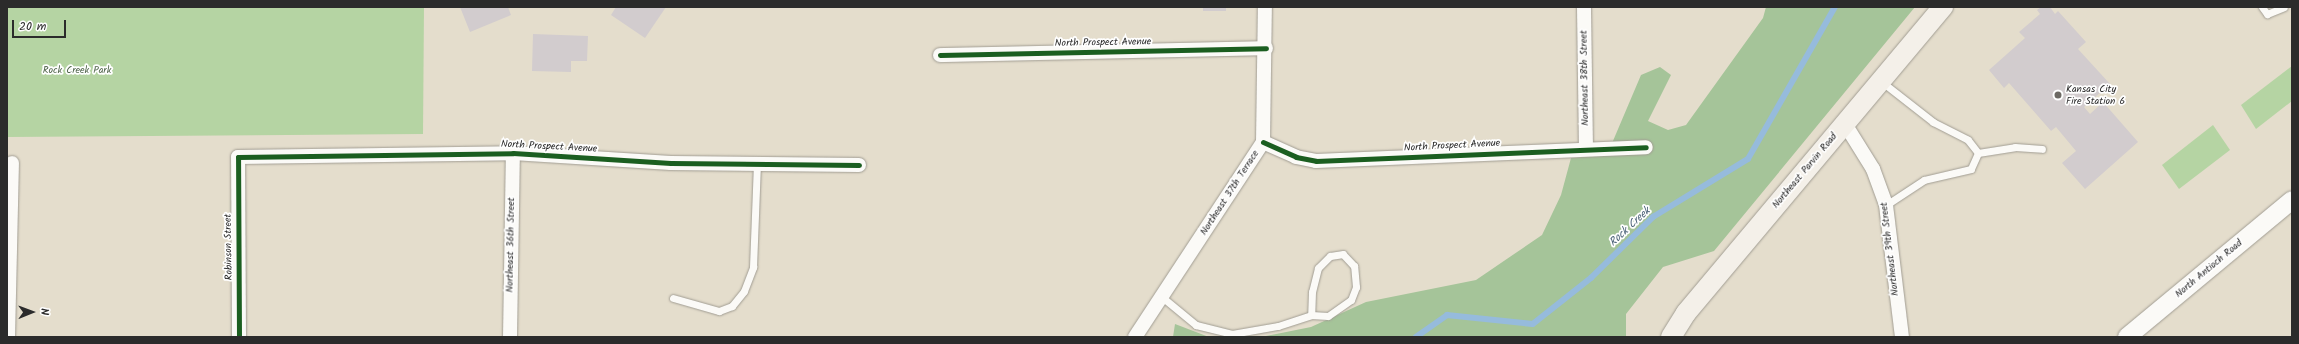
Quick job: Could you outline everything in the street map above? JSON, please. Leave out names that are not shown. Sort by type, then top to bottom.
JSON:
[{"type":"main road","name":"Northeast Parvin Road","points":[[1671,337],[1686,313],[1943,7]]},
{"type":"street","name":"Northeast 37th Terrace","points":[[1135,337],[1263,142],[1266,48],[1265,7]]},
{"type":"street","name":"Northeast 38th Street","points":[[1584,7],[1586,149]]},
{"type":"street","name":"North Prospect Avenue","points":[[940,55],[1266,48]]},
{"type":"street","name":"Northeast 39th Street","points":[[1845,124],[1873,169],[1886,206],[1902,337]]},
{"type":"street","name":"North Prospect Avenue","points":[[1263,142],[1296,157],[1316,161],[1646,147]]},
{"type":"street","name":"North Prospect Avenue","points":[[238,157],[513,153],[671,163],[859,165]]},
{"type":"street","name":"Northeast 36th Street","points":[[510,337],[513,153]]},
{"type":"street","name":"Robinson Street","points":[[238,157],[239,337]]},
{"type":"street","points":[[8,337],[12,163]]},
{"type":"street","name":"North Antioch Road","points":[[2126,337],[2292,200]]},
{"type":"lane","points":[[2262,7],[2267,14],[2284,7]]},
{"type":"lane","points":[[1880,81],[1933,122],[1968,140],[1978,154]]},
{"type":"lane","points":[[1978,154],[2015,148],[2042,149]]},
{"type":"lane","points":[[1886,206],[1924,180],[1971,170],[1978,154]]},
{"type":"lane","points":[[673,298],[699,308],[719,311],[732,306],[744,291],[753,266],[757,164]]},
{"type":"lane","points":[[1162,297],[1196,325],[1232,334],[1278,326],[1311,315],[1328,316],[1351,300],[1357,281],[1354,266],[1343,254],[1330,256],[1318,268],[1312,292],[1311,315]]},
{"type":"green space","name":"Rock Creek Park","points":[[7,7],[424,7],[423,134],[7,137]]},
{"type":"green space","points":[[1766,7],[1915,7],[1714,251],[1663,267],[1626,314],[1626,337],[1261,337],[1311,327],[1366,302],[1476,280],[1542,235],[1561,195],[1571,158],[1607,155],[1641,75],[1660,67],[1671,75],[1648,121],[1668,130],[1686,125],[1763,18]]},
{"type":"green space","points":[[2292,66],[2292,101],[2256,129],[2241,105]]},
{"type":"green space","points":[[2213,125],[2230,150],[2179,189],[2162,165]]},
{"type":"green space","points":[[1175,324],[1209,337],[1173,337]]},
{"type":"building","points":[[460,7],[508,7],[511,15],[470,32]]},
{"type":"building","points":[[616,7],[666,7],[645,38],[611,15]]},
{"type":"building","points":[[1203,7],[1226,7],[1226,11],[1203,11]]},
{"type":"building","name":"Kansas City Fire Station 6","points":[[2041,7],[2050,7],[2055,14],[2058,11],[2086,42],[2078,49],[2110,84],[2084,107],[2090,114],[2103,102],[2138,142],[2085,189],[2062,163],[2076,151],[2056,127],[2051,131],[2009,83],[2004,88],[1989,70],[2025,38],[2019,32],[2040,14],[2037,10]]},
{"type":"building","points":[[533,34],[588,36],[587,61],[571,61],[571,72],[532,71]]},
{"type":"waterway","name":"Rock Creek","points":[[1416,337],[1447,315],[1533,324],[1591,278],[1653,217],[1748,159],[1835,7]]},
{"type":"cycle path","points":[[940,55],[1266,48]]},
{"type":"cycle path","points":[[1263,142],[1296,157],[1316,161],[1646,147]]},
{"type":"cycle path","points":[[239,337],[238,157],[513,153],[671,163],[859,165]]},
{"type":"place","name":"Kansas City Fire Station 6","points":[[2058,95]]}]
